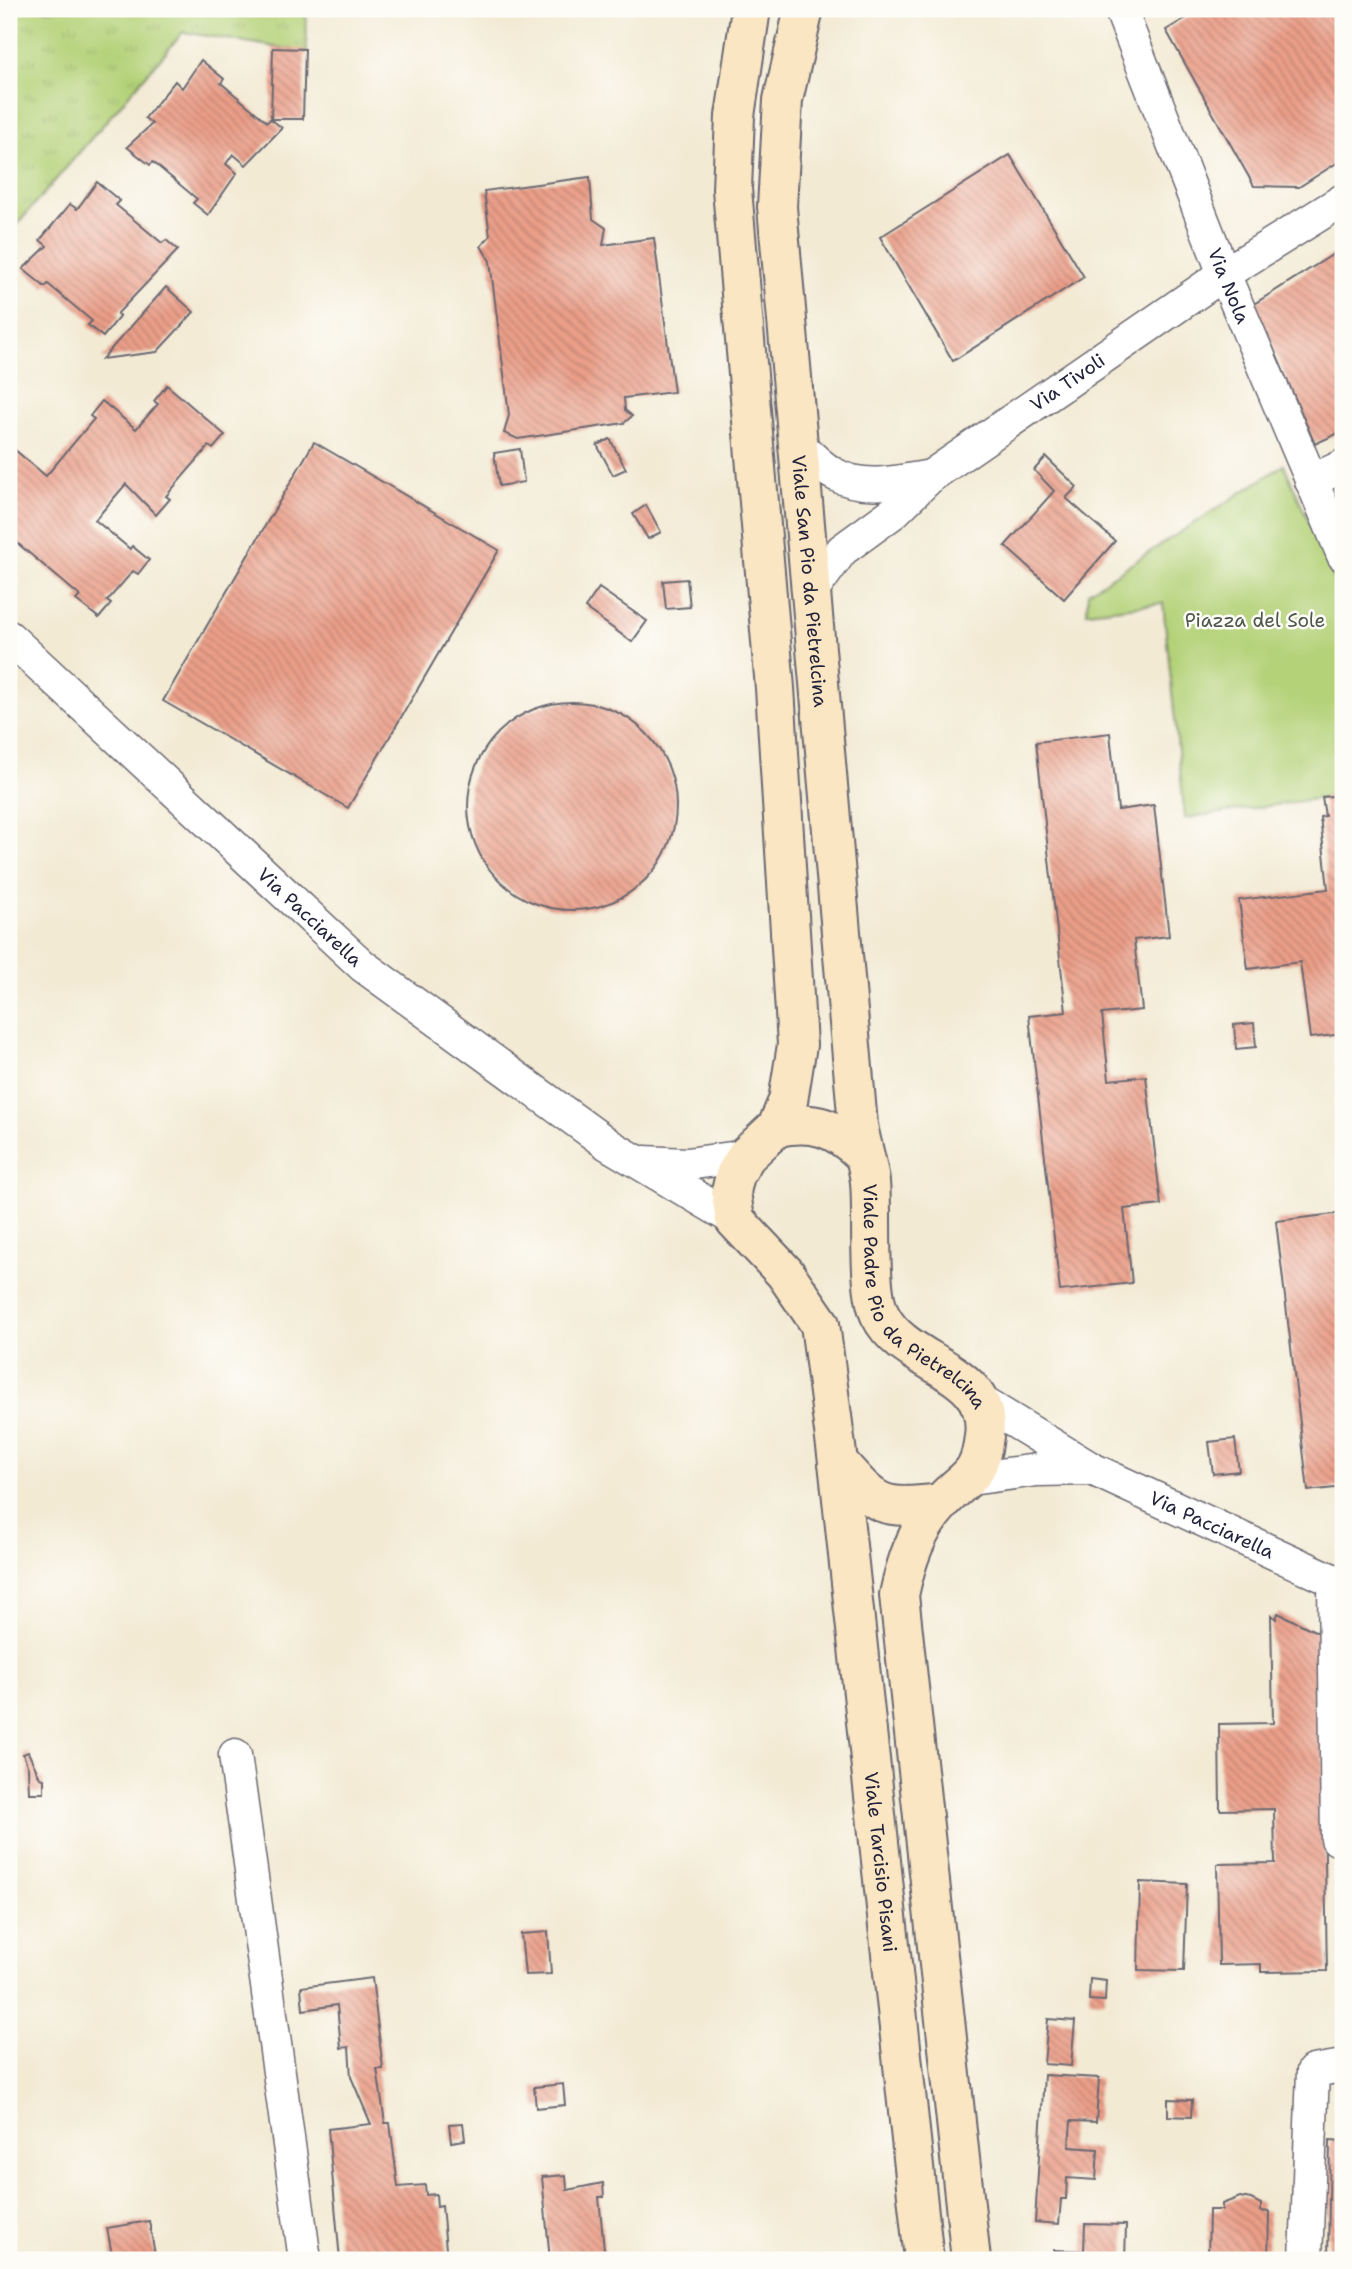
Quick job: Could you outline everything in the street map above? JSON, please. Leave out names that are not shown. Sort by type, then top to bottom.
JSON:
[{"type":"main road","points":[[751,9],[735,116],[732,189],[775,688],[797,1045],[788,1101],[777,1127],[746,1156],[735,1175],[731,1192],[735,1220],[785,1273],[820,1324],[838,1462],[870,1497],[884,1505],[906,1507],[940,1503]]},
{"type":"main road","name":"Viale San Pio da Pietrelcina","points":[[804,9],[783,100],[777,207],[862,1153]]},
{"type":"main road","points":[[777,1127],[801,1123],[822,1127],[843,1135],[862,1153]]},
{"type":"main road","name":"Viale Padre Pio da Pietrelcina","points":[[862,1153],[870,1179],[875,1286],[880,1314],[903,1343],[967,1383],[982,1402],[985,1432],[981,1458],[970,1479],[940,1503]]},
{"type":"main road","name":"Viale Tarcisio Pisani","points":[[838,1462],[924,2260]]},
{"type":"main road","points":[[940,1503],[922,1529],[906,1562],[899,1595],[971,2260]]},
{"type":"street","name":"Via Nola","points":[[1126,11],[1224,274],[1343,555]]},
{"type":"street","name":"Via Tivoli","points":[[813,590],[842,550],[894,512],[931,476],[1224,274],[1343,200]]},
{"type":"street","points":[[800,446],[833,474],[852,481],[877,484],[931,476]]},
{"type":"street","points":[[1311,481],[1343,466]]},
{"type":"street","name":"Via Pacciarella","points":[[9,637],[363,966],[608,1145],[735,1220]]},
{"type":"street","points":[[639,1161],[687,1164],[746,1156]]},
{"type":"street","name":"Via Pacciarella","points":[[982,1402],[1091,1469],[1340,1581],[1337,1839]]},
{"type":"street","points":[[970,1479],[1037,1470],[1091,1469]]},
{"type":"street","points":[[235,1755],[305,2260]]},
{"type":"street","points":[[1306,2260],[1313,2071],[1343,2066]]},
{"type":"green space","points":[[9,9],[306,9],[307,52],[183,32],[9,234]]},
{"type":"green space","name":"Piazza del Sole","points":[[1284,465],[1343,600],[1343,795],[1185,818],[1163,603],[1087,612],[1088,592]]},
{"type":"building","points":[[1201,9],[1343,9],[1343,159],[1299,187],[1254,186],[1166,30]]},
{"type":"building","points":[[273,48],[305,49],[303,119],[271,119]]},
{"type":"building","points":[[201,60],[224,79],[221,83],[267,122],[271,119],[282,128],[246,165],[233,154],[226,164],[237,173],[208,215],[193,203],[197,199],[153,162],[150,165],[127,147],[152,124],[145,118],[175,81],[182,88]]},
{"type":"building","points":[[1010,155],[1084,277],[953,361],[880,237]]},
{"type":"building","points":[[590,177],[593,219],[606,228],[603,245],[654,238],[674,392],[624,398],[625,410],[632,416],[624,423],[518,439],[504,433],[509,415],[490,261],[481,246],[490,236],[484,191]]},
{"type":"building","points":[[97,182],[120,201],[116,205],[162,243],[166,240],[178,250],[117,314],[120,316],[103,337],[88,325],[92,321],[48,284],[45,287],[23,269],[47,246],[40,240],[70,204],[77,209]]},
{"type":"building","points":[[1343,248],[1343,431],[1315,444],[1254,304]]},
{"type":"building","points":[[166,287],[194,312],[157,352],[102,359]]},
{"type":"building","points":[[167,385],[225,435],[213,449],[209,446],[166,496],[170,499],[156,515],[126,484],[95,520],[130,549],[132,546],[149,560],[138,574],[133,571],[107,601],[111,604],[99,618],[76,600],[80,596],[9,536],[9,445],[46,476],[94,419],[90,416],[102,401],[136,429],[158,404],[154,401]]},
{"type":"building","points":[[610,439],[626,469],[613,475],[597,445]]},
{"type":"building","points":[[314,442],[499,550],[348,808],[163,701]]},
{"type":"building","points":[[520,449],[524,482],[499,486],[494,453]]},
{"type":"building","points":[[1046,457],[1077,487],[1066,498],[1115,541],[1064,599],[1005,546],[1054,491],[1034,470]]},
{"type":"building","points":[[646,505],[661,532],[648,539],[633,514]]},
{"type":"building","points":[[687,579],[690,607],[666,609],[663,581]]},
{"type":"building","points":[[599,588],[647,621],[632,642],[585,608]]},
{"type":"building","points":[[572,702],[612,710],[630,719],[646,732],[659,748],[668,766],[676,806],[668,846],[659,864],[646,880],[630,893],[612,902],[572,910],[532,902],[514,893],[498,880],[485,864],[476,846],[468,806],[476,766],[485,748],[498,732],[514,719],[532,710]]},
{"type":"building","points":[[1110,733],[1118,810],[1154,805],[1169,936],[1134,940],[1142,1010],[1102,1014],[1109,1080],[1146,1076],[1161,1205],[1124,1209],[1132,1283],[1060,1291],[1029,1016],[1066,1012],[1036,742]]},
{"type":"building","points":[[1343,795],[1343,1034],[1310,1038],[1300,962],[1248,969],[1239,900],[1328,889],[1320,817],[1325,816],[1322,797]]},
{"type":"building","points":[[1254,1023],[1256,1047],[1236,1049],[1234,1025]]},
{"type":"building","points":[[1343,1213],[1343,1487],[1308,1491],[1276,1221]]},
{"type":"building","points":[[1235,1439],[1239,1471],[1213,1474],[1209,1442]]},
{"type":"building","points":[[1278,1613],[1321,1634],[1327,1971],[1261,1972],[1261,1964],[1219,1965],[1217,1864],[1275,1863],[1274,1809],[1220,1810],[1219,1724],[1273,1723],[1271,1615],[1276,1619]]},
{"type":"building","points":[[28,1752],[40,1778],[44,1779],[44,1793],[29,1793],[28,1768],[23,1754]]},
{"type":"building","points":[[1140,1882],[1187,1884],[1184,1971],[1138,1970]]},
{"type":"building","points":[[548,1932],[551,1974],[525,1975],[521,1934]]},
{"type":"building","points":[[372,1978],[383,2069],[377,2069],[385,2123],[390,2123],[398,2187],[425,2185],[426,2195],[436,2194],[437,2207],[442,2206],[447,2260],[340,2260],[328,2129],[371,2124],[351,2077],[349,2047],[341,2048],[337,2005],[303,2010],[301,1987]]},
{"type":"building","points":[[1090,1979],[1106,1981],[1105,2001],[1089,2000]]},
{"type":"building","points":[[1048,2019],[1075,2021],[1071,2066],[1044,2064]]},
{"type":"building","points":[[1044,2075],[1099,2078],[1096,2122],[1071,2121],[1069,2147],[1098,2149],[1096,2180],[1067,2178],[1066,2199],[1061,2199],[1059,2224],[1035,2222]]},
{"type":"building","points":[[563,2084],[565,2105],[536,2108],[534,2087]]},
{"type":"building","points":[[1168,2099],[1192,2100],[1191,2117],[1168,2116]]},
{"type":"building","points":[[463,2123],[465,2140],[451,2142],[449,2124]]},
{"type":"building","points":[[1330,2140],[1343,2141],[1343,2260],[1328,2260]]},
{"type":"building","points":[[566,2175],[567,2190],[603,2183],[604,2197],[599,2197],[605,2260],[550,2260],[542,2177]]},
{"type":"building","points":[[1240,2197],[1261,2204],[1261,2211],[1269,2212],[1268,2260],[1208,2260],[1209,2210],[1222,2210],[1222,2204]]},
{"type":"building","points":[[149,2221],[156,2260],[113,2260],[107,2228]]},
{"type":"building","points":[[1085,2224],[1126,2225],[1125,2260],[1054,2260],[1054,2250],[1084,2251]]}]
